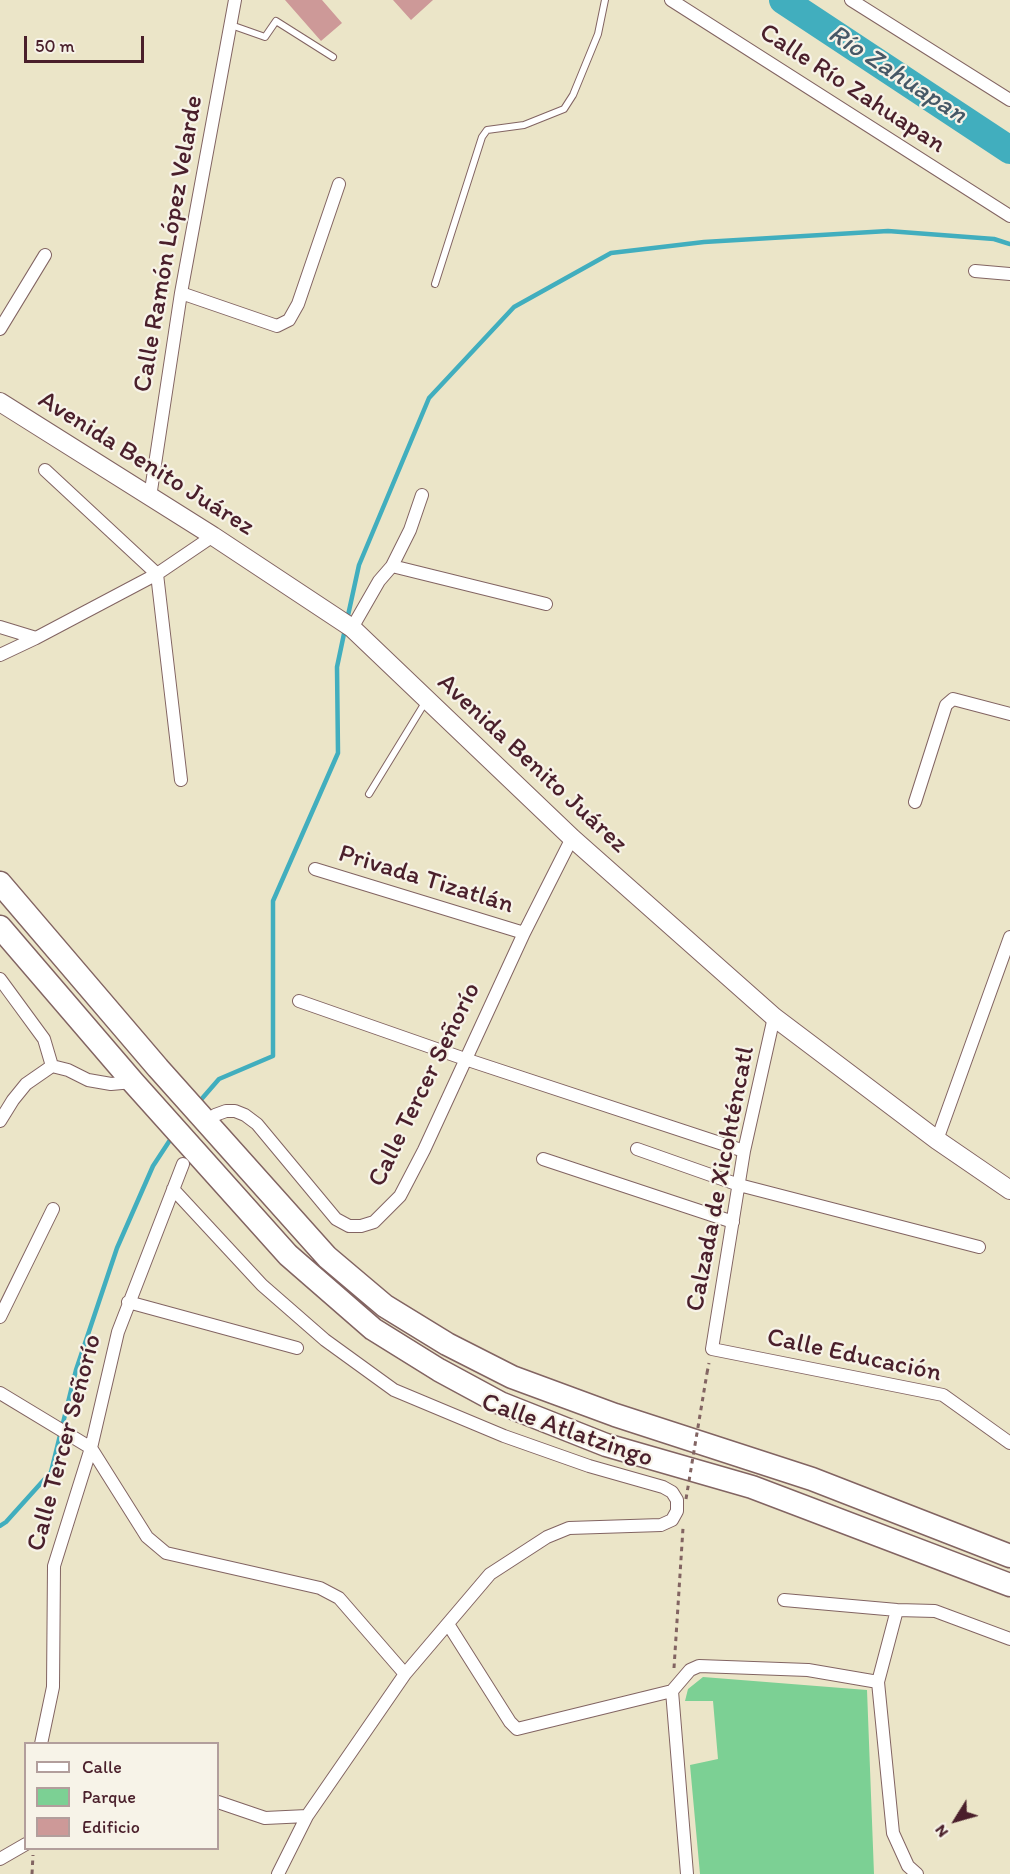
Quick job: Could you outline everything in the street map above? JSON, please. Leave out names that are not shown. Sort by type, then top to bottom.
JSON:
[{"type":"highway","points":[[0,883],[158,1068],[327,1257],[385,1306],[447,1344],[512,1377],[615,1415],[812,1479],[1010,1556]]},
{"type":"highway","points":[[0,927],[133,1082],[288,1255],[373,1329],[439,1370],[500,1403],[606,1445],[752,1487],[1010,1586]]},
{"type":"main road","name":"Avenida Benito Juárez","points":[[0,402],[213,536],[352,628],[572,838],[774,1017],[937,1140],[1010,1190]]},
{"type":"street","name":"Calle Ramón López Velarde","points":[[150,497],[181,293],[235,0]]},
{"type":"street","name":"Calle Río Zahuapan","points":[[671,0],[1010,216]]},
{"type":"street","points":[[852,0],[1010,100]]},
{"type":"street","points":[[181,293],[277,326],[289,320],[298,304],[339,184]]},
{"type":"street","points":[[0,329],[45,255]]},
{"type":"street","points":[[975,271],[1010,274]]},
{"type":"street","points":[[45,470],[157,574],[181,780]]},
{"type":"street","points":[[352,628],[379,581],[392,566],[410,530],[422,495]]},
{"type":"street","points":[[0,655],[157,574],[213,536]]},
{"type":"street","points":[[392,566],[546,604]]},
{"type":"street","points":[[0,627],[36,638]]},
{"type":"street","points":[[915,802],[946,705],[953,699],[1010,714]]},
{"type":"street","name":"Calle Tercer Señorío","points":[[215,1115],[235,1111],[246,1115],[257,1124],[336,1219],[349,1226],[361,1226],[375,1222],[400,1196],[424,1150],[524,933],[572,838]]},
{"type":"street","name":"Privada Tizatlán","points":[[315,869],[524,933]]},
{"type":"street","points":[[937,1140],[1010,937]]},
{"type":"street","points":[[0,979],[44,1040],[52,1066]]},
{"type":"street","points":[[299,1001],[465,1059],[744,1151]]},
{"type":"street","name":"Calzada de Xicohténcatl","points":[[712,1349],[744,1151],[774,1017]]},
{"type":"street","points":[[0,1121],[13,1100],[27,1084],[52,1066],[68,1070],[88,1080],[111,1084],[133,1082]]},
{"type":"street","points":[[638,1149],[739,1185],[979,1247]]},
{"type":"street","points":[[543,1160],[733,1222]]},
{"type":"street","name":"Calle Tercer Señorío","points":[[41,1742],[53,1687],[54,1566],[91,1448],[118,1332],[183,1164]]},
{"type":"street","name":"Calle Atlatzingo","points":[[173,1189],[262,1285],[325,1340],[394,1390],[504,1436],[589,1466],[663,1487],[672,1492],[677,1500],[677,1511],[672,1520],[661,1525],[569,1528],[547,1537],[490,1574],[405,1674],[307,1816],[278,1874]]},
{"type":"street","points":[[0,1317],[53,1209]]},
{"type":"street","points":[[128,1302],[297,1348]]},
{"type":"street","name":"Calle Educación","points":[[712,1349],[943,1395],[1010,1443]]},
{"type":"street","points":[[0,1393],[91,1448],[147,1537],[166,1553],[320,1588],[339,1598],[405,1674]]},
{"type":"street","points":[[784,1600],[935,1611],[1010,1640]]},
{"type":"street","points":[[897,1610],[878,1682],[893,1833],[908,1866],[916,1874]]},
{"type":"street","points":[[448,1624],[510,1722],[517,1729],[672,1691],[690,1670],[699,1666],[808,1670],[878,1682]]},
{"type":"street","points":[[672,1691],[687,1874]]},
{"type":"street","points":[[219,1802],[265,1818],[307,1816]]},
{"type":"street","points":[[0,1859],[24,1845]]},
{"type":"lane","points":[[435,284],[482,137],[487,130],[524,125],[564,109],[573,95],[598,34],[605,0]]},
{"type":"lane","points":[[230,24],[265,37],[276,21],[333,57]]},
{"type":"lane","points":[[369,794],[426,700]]},
{"type":"path","points":[[686,1499],[707,1373]]},
{"type":"path","points":[[672,1691],[684,1526]]},
{"type":"path","points":[[32,1874],[33,1850]]},
{"type":"green space","points":[[703,1677],[867,1690],[874,1874],[700,1874],[690,1765],[718,1759],[713,1701],[685,1701],[688,1689]]},
{"type":"building","points":[[285,0],[322,0],[342,23],[321,41]]},
{"type":"building","points":[[393,0],[433,0],[411,20]]},
{"type":"waterway","name":"Río Zahuapan","points":[[783,0],[1010,150]]},
{"type":"waterway","points":[[347,620],[359,565],[429,398],[514,307],[611,253],[704,242],[888,231],[994,239],[1010,244]]},
{"type":"waterway","points":[[199,1102],[219,1079],[273,1056],[273,901],[338,753],[337,667],[345,629]]},
{"type":"waterway","points":[[0,1526],[51,1472],[76,1370],[117,1248],[153,1166],[172,1137]]}]
